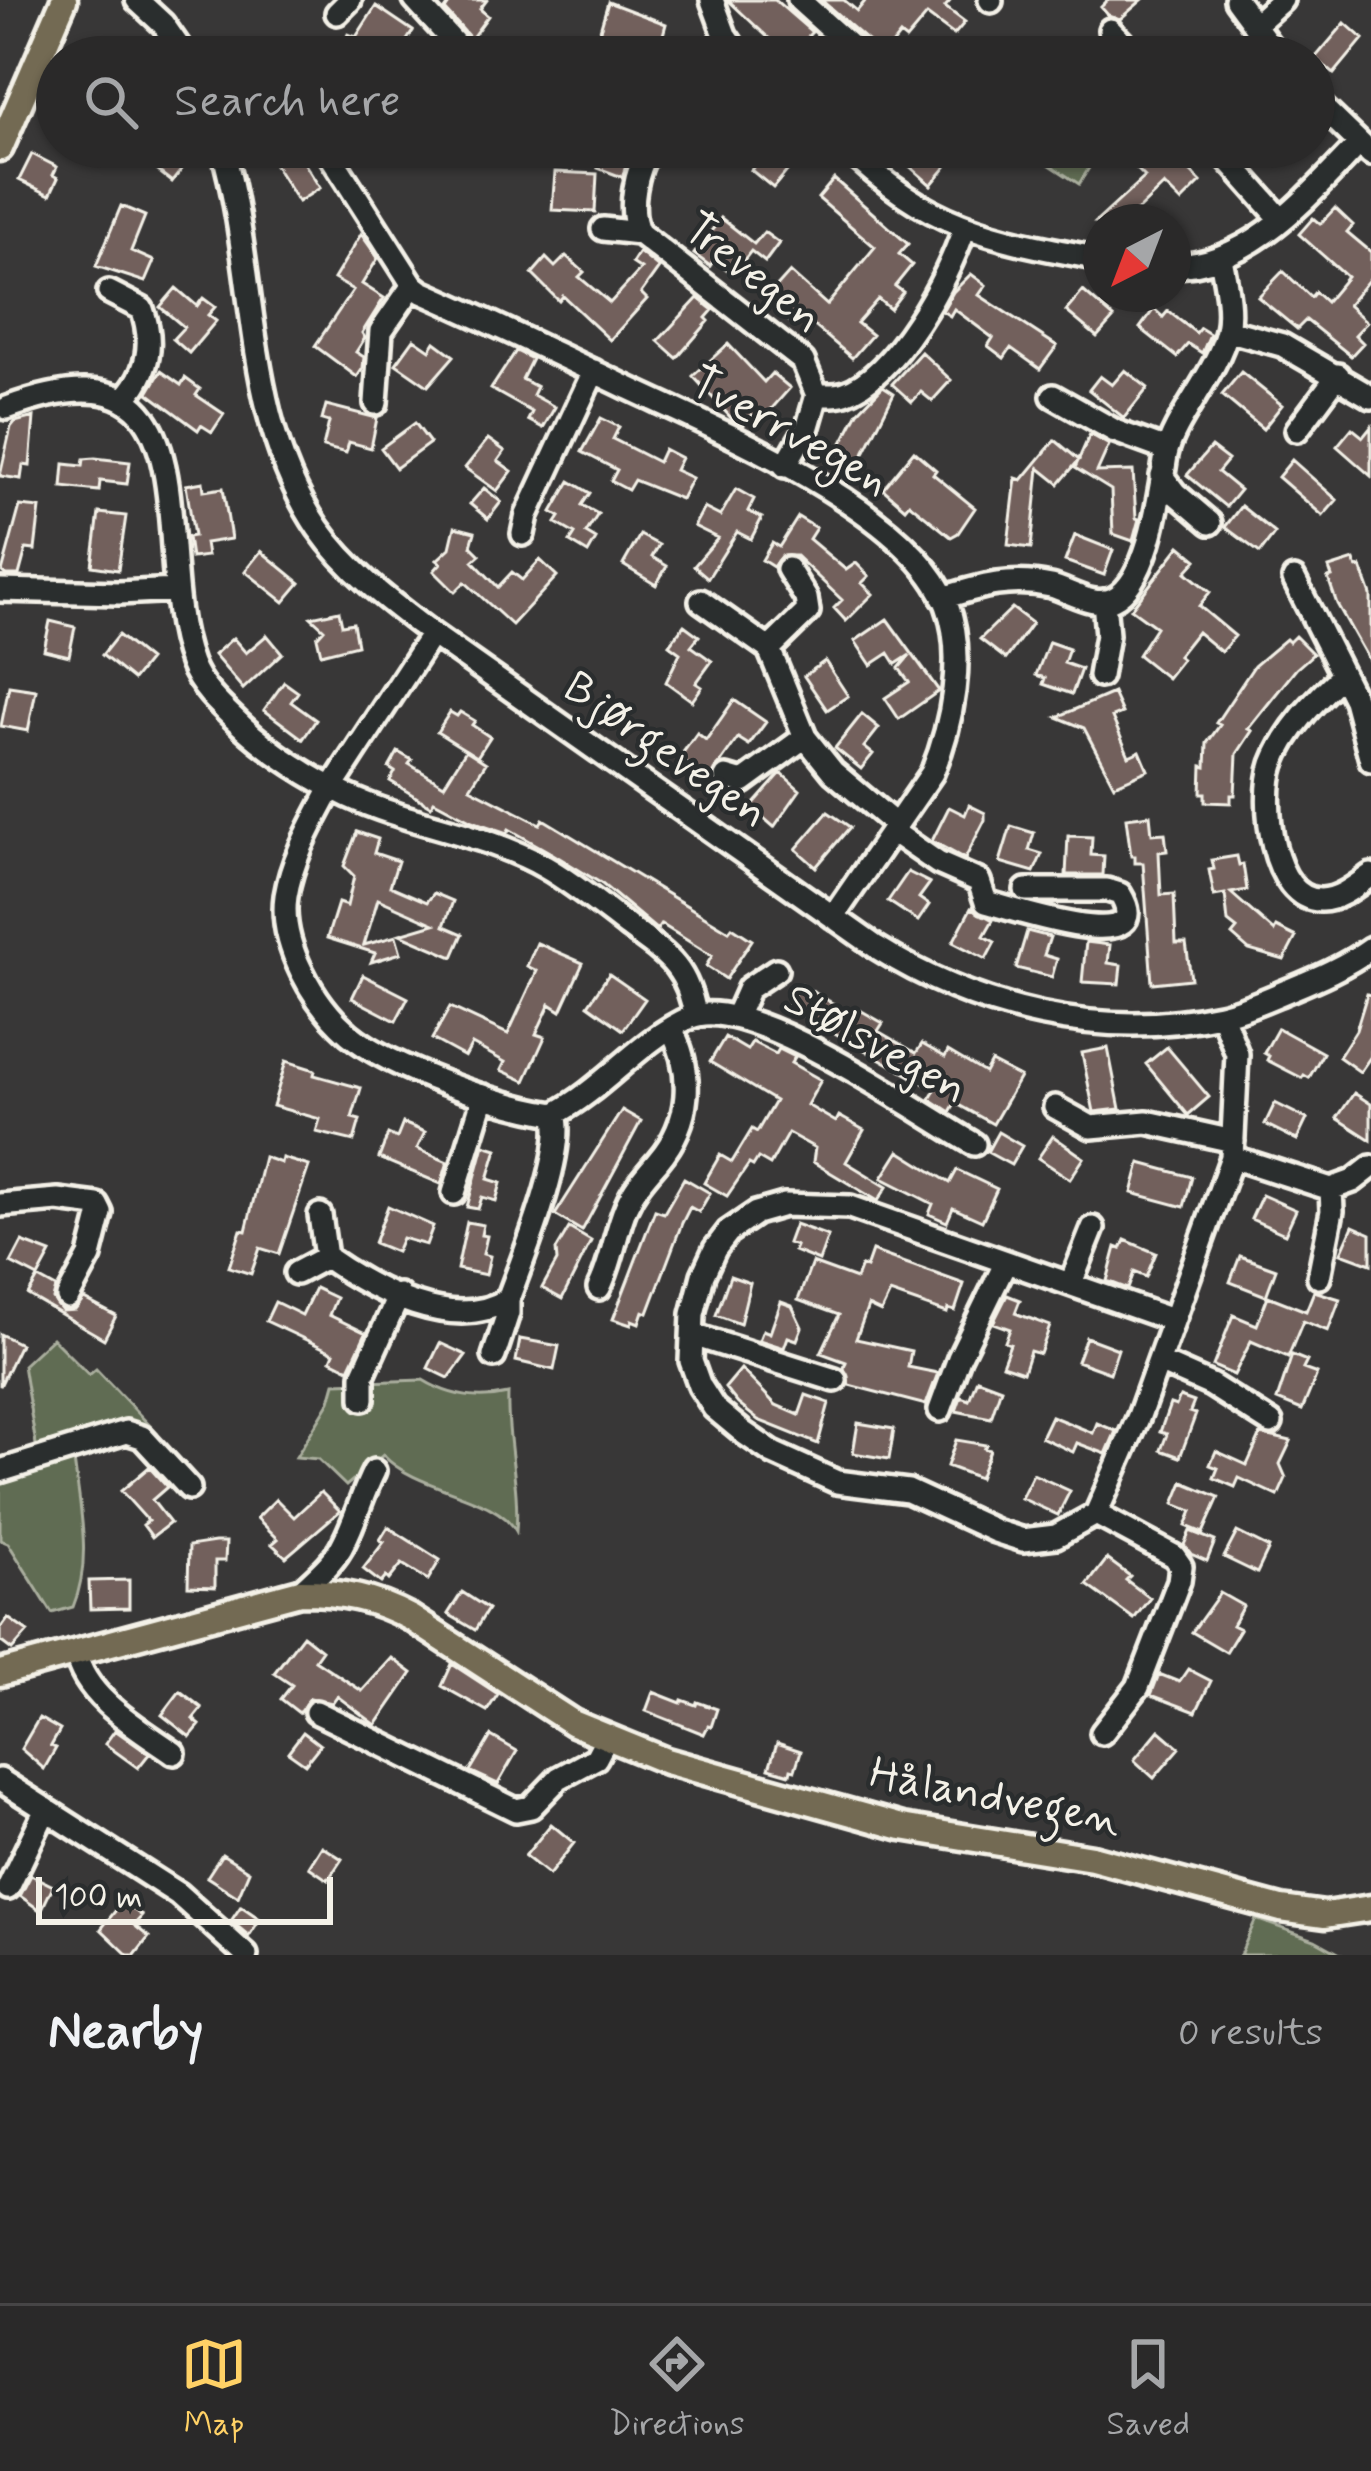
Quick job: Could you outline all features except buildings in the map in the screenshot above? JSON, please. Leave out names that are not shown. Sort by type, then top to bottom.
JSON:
[{"type":"main road","points":[[47,36],[64,0]]},
{"type":"main road","points":[[3,132],[36,61]]},
{"type":"main road","name":"Hålandvegen","points":[[0,1673],[300,1592],[350,1594],[388,1605],[556,1714],[666,1761],[902,1827],[1092,1858],[1281,1910],[1325,1915],[1371,1908]]},
{"type":"street","points":[[137,0],[171,36]]},
{"type":"street","points":[[415,0],[448,36]]},
{"type":"street","points":[[712,0],[725,36]]},
{"type":"street","points":[[799,0],[839,36]]},
{"type":"street","points":[[1236,0],[1262,36]]},
{"type":"street","points":[[1254,26],[1282,0]]},
{"type":"street","points":[[1110,30],[1116,36]]},
{"type":"street","points":[[1191,266],[1221,258],[1261,237],[1365,149],[1335,120]]},
{"type":"street","name":"Bjørgevegen","points":[[227,168],[243,238],[271,423],[286,469],[335,549],[381,596],[432,634],[833,916],[916,972],[1018,1011],[1128,1023],[1222,1015],[1326,975],[1371,948]]},
{"type":"street","points":[[338,168],[413,285],[381,331],[376,403]]},
{"type":"street","name":"Trevegen","points":[[640,168],[632,212],[639,233],[793,352],[808,371],[817,395],[808,426],[785,466]]},
{"type":"street","points":[[872,168],[912,201],[964,229],[1083,255]]},
{"type":"street","points":[[1236,168],[1282,218]]},
{"type":"street","points":[[603,229],[639,233]]},
{"type":"street","name":"Trevegen","points":[[817,395],[854,389],[898,349],[964,229]]},
{"type":"street","points":[[943,598],[1011,582],[1052,586],[1104,602],[1133,579],[1155,515],[1167,450],[1227,330],[1221,258]]},
{"type":"street","name":"Tverrvegen","points":[[413,285],[594,370],[830,491],[898,541],[932,579],[943,598],[955,657],[956,698],[932,773],[833,916]]},
{"type":"street","points":[[109,292],[142,309],[149,327],[142,376],[125,398]]},
{"type":"street","points":[[1227,330],[1282,345],[1368,387]]},
{"type":"street","points":[[523,533],[594,370]]},
{"type":"street","points":[[1297,430],[1338,375]]},
{"type":"street","points":[[7,408],[46,393],[74,390],[125,398],[146,421],[169,482],[180,627],[192,667],[209,693],[246,730],[335,789],[539,865],[679,967],[690,987],[695,1015]]},
{"type":"street","points":[[1053,396],[1115,431],[1167,450]]},
{"type":"street","points":[[1162,476],[1210,524]]},
{"type":"street","points":[[769,649],[808,611],[806,598],[788,569]]},
{"type":"street","points":[[1294,579],[1355,700],[1371,760]]},
{"type":"street","points":[[0,590],[176,590]]},
{"type":"street","points":[[701,601],[769,649],[805,737],[833,772],[938,863],[979,881],[986,902],[1059,922],[1108,929],[1125,918],[1126,904],[1120,893],[1026,890]]},
{"type":"street","points":[[1100,676],[1107,635],[1104,602]]},
{"type":"street","points":[[335,789],[432,634]]},
{"type":"street","points":[[1342,674],[1295,725],[1274,763],[1270,790],[1275,851],[1294,891],[1313,900],[1332,898],[1371,875]]},
{"type":"street","points":[[726,777],[743,782],[805,737]]},
{"type":"street","points":[[335,789],[328,794],[296,858],[286,899],[292,949],[306,978],[347,1032],[407,1066],[517,1108],[555,1114],[559,1127],[552,1166],[494,1356]]},
{"type":"street","name":"Stølsvegen","points":[[737,1016],[749,988],[776,970]]},
{"type":"street","name":"Stølsvegen","points":[[555,1114],[695,1015],[737,1016],[785,1034],[974,1144]]},
{"type":"street","points":[[1172,1320],[850,1207],[784,1205],[756,1213],[728,1232],[715,1249],[693,1314],[691,1361],[714,1408],[773,1453],[837,1482],[908,1491],[1023,1540],[1056,1536],[1096,1514],[1159,1362],[1232,1149],[1237,1054],[1222,1015]]},
{"type":"street","points":[[599,1288],[637,1184],[674,1140],[685,1108],[689,1077],[671,1028]]},
{"type":"street","points":[[454,1193],[484,1096]]},
{"type":"street","points":[[1055,1107],[1091,1126],[1132,1121],[1232,1149],[1331,1189],[1371,1167]]},
{"type":"street","points":[[1319,1277],[1333,1211],[1331,1189]]},
{"type":"street","points":[[0,1205],[58,1200],[97,1205],[101,1213],[90,1256],[68,1297]]},
{"type":"street","points":[[320,1215],[326,1256],[352,1275],[442,1311],[476,1313],[508,1299]]},
{"type":"street","points":[[1071,1283],[1093,1228]]},
{"type":"street","points":[[296,1273],[326,1256]]},
{"type":"street","points":[[940,1411],[959,1358],[1006,1262]]},
{"type":"street","points":[[363,1399],[363,1375],[398,1295]]},
{"type":"street","points":[[693,1335],[835,1380]]},
{"type":"street","points":[[1159,1362],[1211,1384],[1271,1423]]},
{"type":"street","points":[[0,1471],[126,1432],[142,1437],[189,1488]]},
{"type":"street","points":[[300,1592],[344,1542],[374,1471]]},
{"type":"street","points":[[1096,1514],[1174,1556],[1181,1566],[1138,1687],[1102,1733]]},
{"type":"street","points":[[76,1653],[92,1686],[124,1717],[174,1753]]},
{"type":"street","points":[[316,1712],[516,1810],[531,1807],[559,1778],[596,1758],[607,1739]]},
{"type":"street","points":[[0,1780],[178,1894],[246,1955]]},
{"type":"street","points":[[8,1888],[46,1809]]},
{"type":"green space","points":[[1055,168],[1089,168],[1079,184]]},
{"type":"green space","points":[[52,1338],[89,1375],[96,1369],[156,1432],[136,1432],[73,1450],[83,1569],[73,1607],[52,1613],[8,1543],[0,1540],[0,1466],[38,1457],[23,1365]]},
{"type":"green space","points":[[423,1380],[464,1396],[508,1394],[516,1531],[492,1509],[415,1477],[383,1455],[346,1486],[318,1459],[296,1457],[330,1401],[335,1383]]},
{"type":"green space","points":[[1256,1919],[1315,1940],[1342,1955],[1240,1955]]}]
